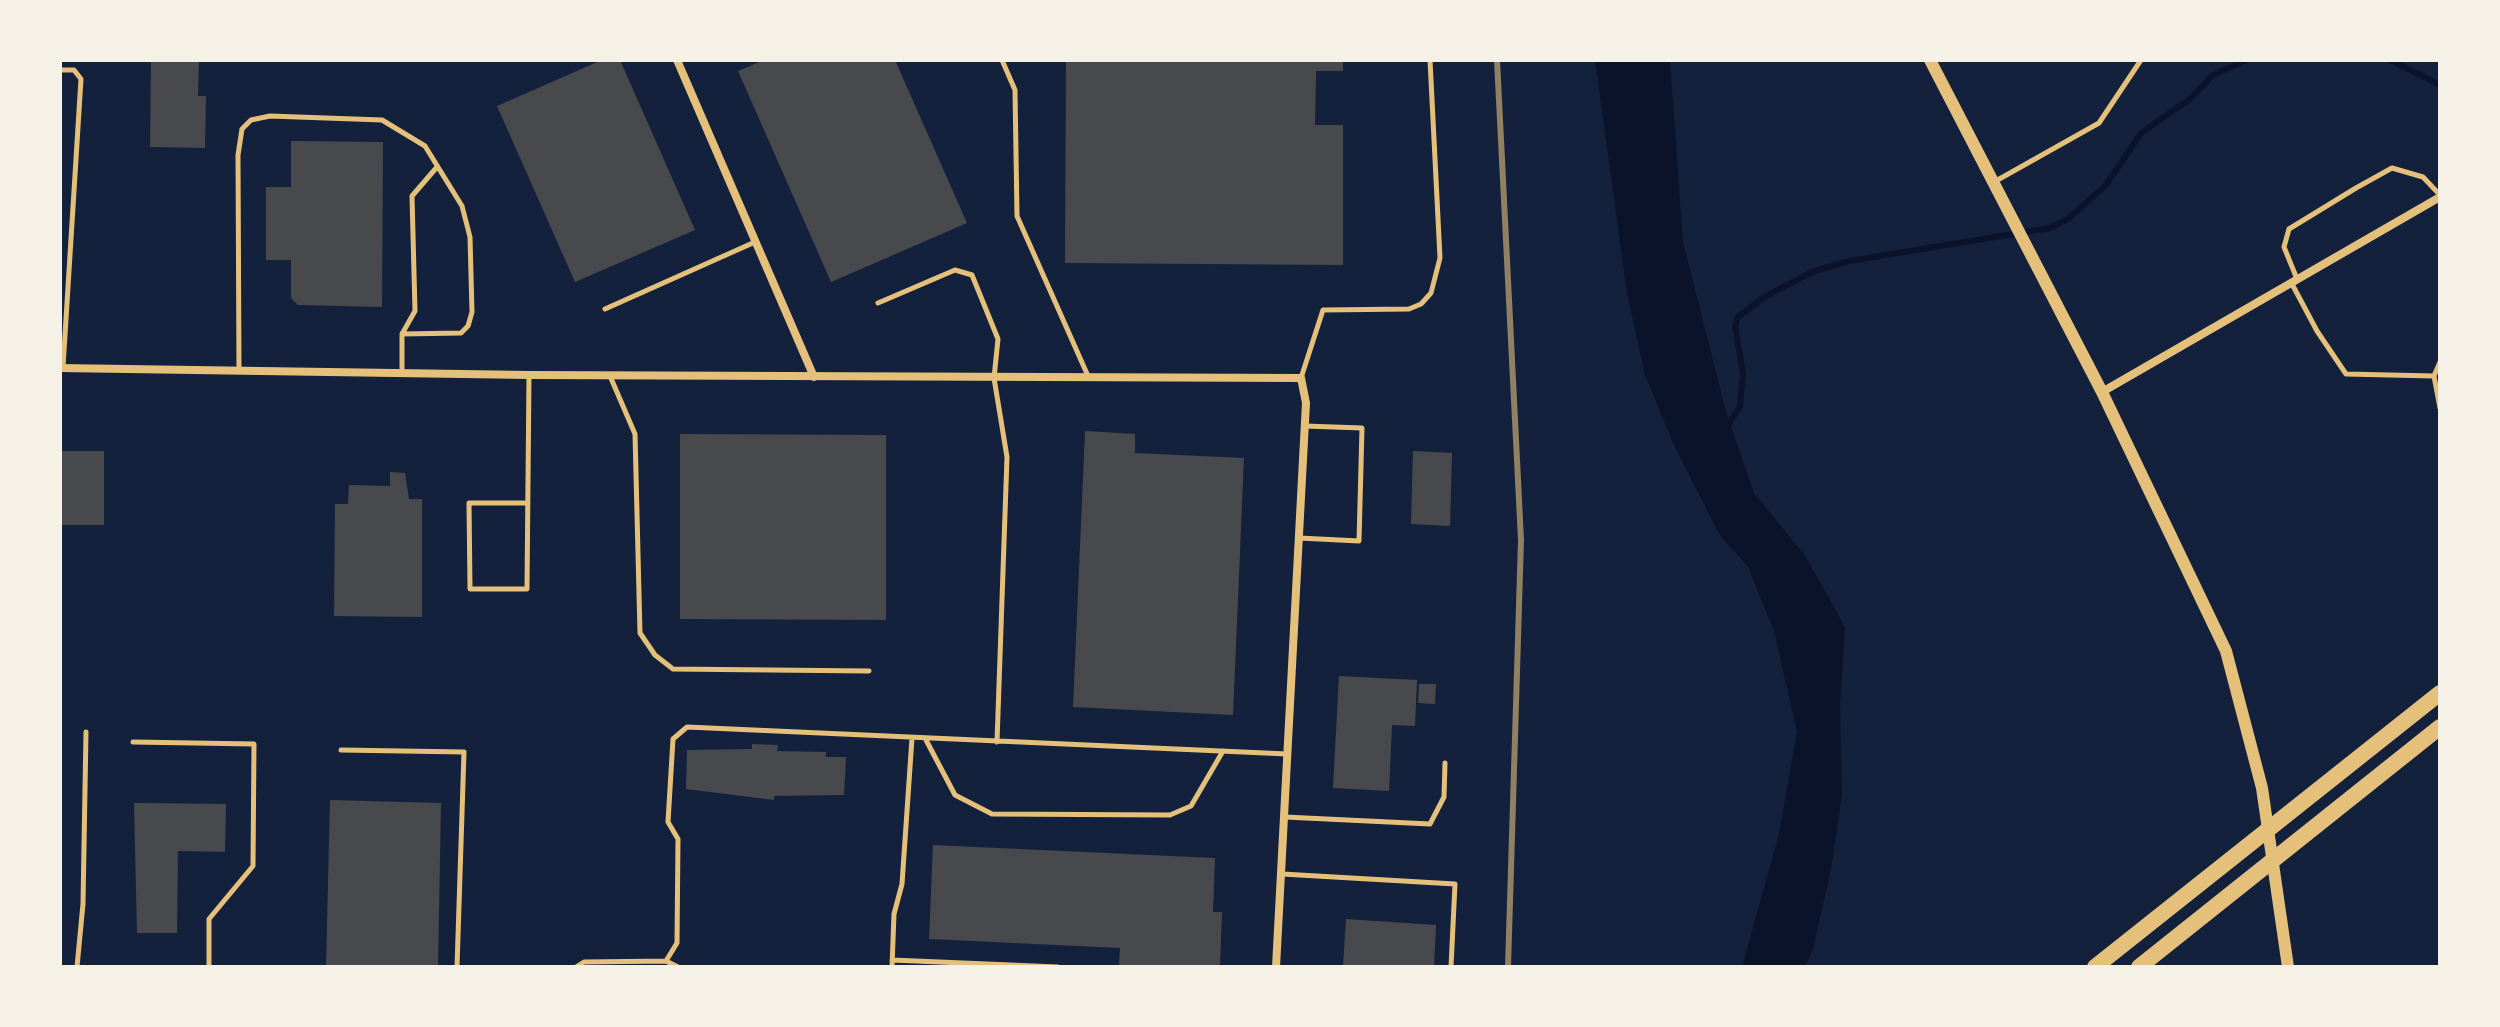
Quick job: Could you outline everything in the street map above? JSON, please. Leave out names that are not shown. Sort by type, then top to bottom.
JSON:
[{"type":"highway","points":[[2095,967],[2440,693]]},
{"type":"highway","points":[[2139,967],[2440,727]]},
{"type":"street","points":[[677,60],[814,377]]},
{"type":"street","points":[[1930,60],[2102,392],[2226,651],[2262,788],[2288,967]]},
{"type":"street","points":[[2102,392],[2295,283],[2440,196]]},
{"type":"street","points":[[62,368],[402,374],[1301,378],[1306,403],[1276,967]]},
{"type":"lane","points":[[1002,60],[1015,90],[1017,216],[1088,377]]},
{"type":"lane","points":[[1301,378],[1323,310],[1409,309],[1421,304],[1434,284],[1440,258],[1430,60]]},
{"type":"lane","points":[[1993,183],[2099,123],[2116,103],[2141,60]]},
{"type":"lane","points":[[60,70],[74,70],[81,79],[62,368]]},
{"type":"lane","points":[[239,371],[238,155],[242,129],[251,120],[270,116],[382,120],[410,134],[425,146],[462,206],[470,237],[472,312],[468,326],[461,333],[402,334]]},
{"type":"lane","points":[[402,374],[402,334],[415,311],[412,196],[437,167]]},
{"type":"lane","points":[[2434,376],[2346,374],[2317,331],[2295,283],[2284,247],[2289,229],[2392,168],[2423,177],[2440,196]]},
{"type":"lane","points":[[605,309],[755,242]]},
{"type":"lane","points":[[878,303],[955,270],[972,275],[998,339],[994,378],[1007,457],[997,742]]},
{"type":"lane","points":[[2440,362],[2434,376],[2440,408]]},
{"type":"lane","points":[[528,503],[469,503],[470,589],[527,589],[528,503],[529,375]]},
{"type":"lane","points":[[610,375],[635,434],[640,633],[655,655],[673,669],[869,671]]},
{"type":"lane","points":[[1299,538],[1359,541],[1362,428],[1305,426]]},
{"type":"lane","points":[[666,961],[677,943],[680,893],[678,839],[668,822],[673,739],[687,727],[1287,754]]},
{"type":"lane","points":[[77,967],[83,904],[86,732]]},
{"type":"lane","points":[[912,738],[902,884],[894,914],[892,964],[1058,967]]},
{"type":"lane","points":[[925,739],[955,795],[992,814],[1170,815],[1191,806],[1223,751]]},
{"type":"lane","points":[[133,742],[254,744],[253,866],[215,907],[209,919],[209,967]]},
{"type":"lane","points":[[341,750],[464,752],[457,967]]},
{"type":"lane","points":[[1284,816],[1430,824],[1444,797],[1445,763]]},
{"type":"lane","points":[[1281,874],[1455,884],[1451,967]]},
{"type":"lane","points":[[576,967],[584,962],[666,961],[678,967]]},
{"type":"water","points":[[1595,60],[1670,60],[1683,242],[1726,412],[1754,493],[1804,554],[1845,627],[1840,708],[1842,795],[1831,869],[1813,949],[1805,967],[1742,967],[1779,834],[1797,732],[1774,631],[1748,567],[1719,534],[1673,443],[1645,375],[1627,293]]},
{"type":"building","points":[[151,60],[199,60],[198,96],[206,96],[205,148],[150,147]]},
{"type":"building","points":[[602,60],[620,60],[695,230],[575,282],[497,106]]},
{"type":"building","points":[[764,60],[895,60],[967,223],[831,282],[738,71]]},
{"type":"building","points":[[1066,60],[1343,60],[1343,71],[1316,71],[1315,125],[1343,125],[1343,265],[1065,263]]},
{"type":"building","points":[[291,141],[383,142],[382,307],[298,305],[291,298],[291,260],[266,260],[266,187],[291,187]]},
{"type":"building","points":[[1085,431],[1135,434],[1135,453],[1244,458],[1233,715],[1073,707]]},
{"type":"building","points":[[680,434],[886,435],[886,620],[680,619]]},
{"type":"building","points":[[60,451],[104,451],[104,525],[60,525]]},
{"type":"building","points":[[1413,451],[1452,453],[1450,526],[1411,524]]},
{"type":"building","points":[[390,472],[405,473],[409,499],[422,499],[422,617],[334,616],[335,504],[348,504],[349,485],[390,486]]},
{"type":"building","points":[[1339,676],[1417,680],[1415,726],[1392,725],[1389,791],[1333,788]]},
{"type":"building","points":[[1419,684],[1436,684],[1435,704],[1418,703]]},
{"type":"building","points":[[752,744],[778,745],[777,751],[826,752],[826,757],[846,757],[844,795],[774,796],[774,800],[686,789],[687,750],[752,749]]},
{"type":"building","points":[[330,800],[441,803],[438,967],[326,967]]},
{"type":"building","points":[[134,803],[226,804],[225,852],[178,851],[177,933],[137,933]]},
{"type":"building","points":[[933,845],[1215,858],[1213,912],[1222,912],[1220,967],[1119,967],[1120,948],[929,939]]},
{"type":"building","points":[[1346,919],[1436,925],[1434,967],[1343,967]]},
{"type":"waterway","points":[[1727,426],[1740,407],[1743,373],[1735,326],[1738,317],[1766,296],[1812,272],[1849,261],[2050,228],[2068,219],[2106,185],[2141,133],[2190,99],[2213,75],[2246,60]]},
{"type":"waterway","points":[[2390,60],[2440,85]]},
{"type":"railway","points":[[1497,60],[1521,540],[1508,967]]}]
